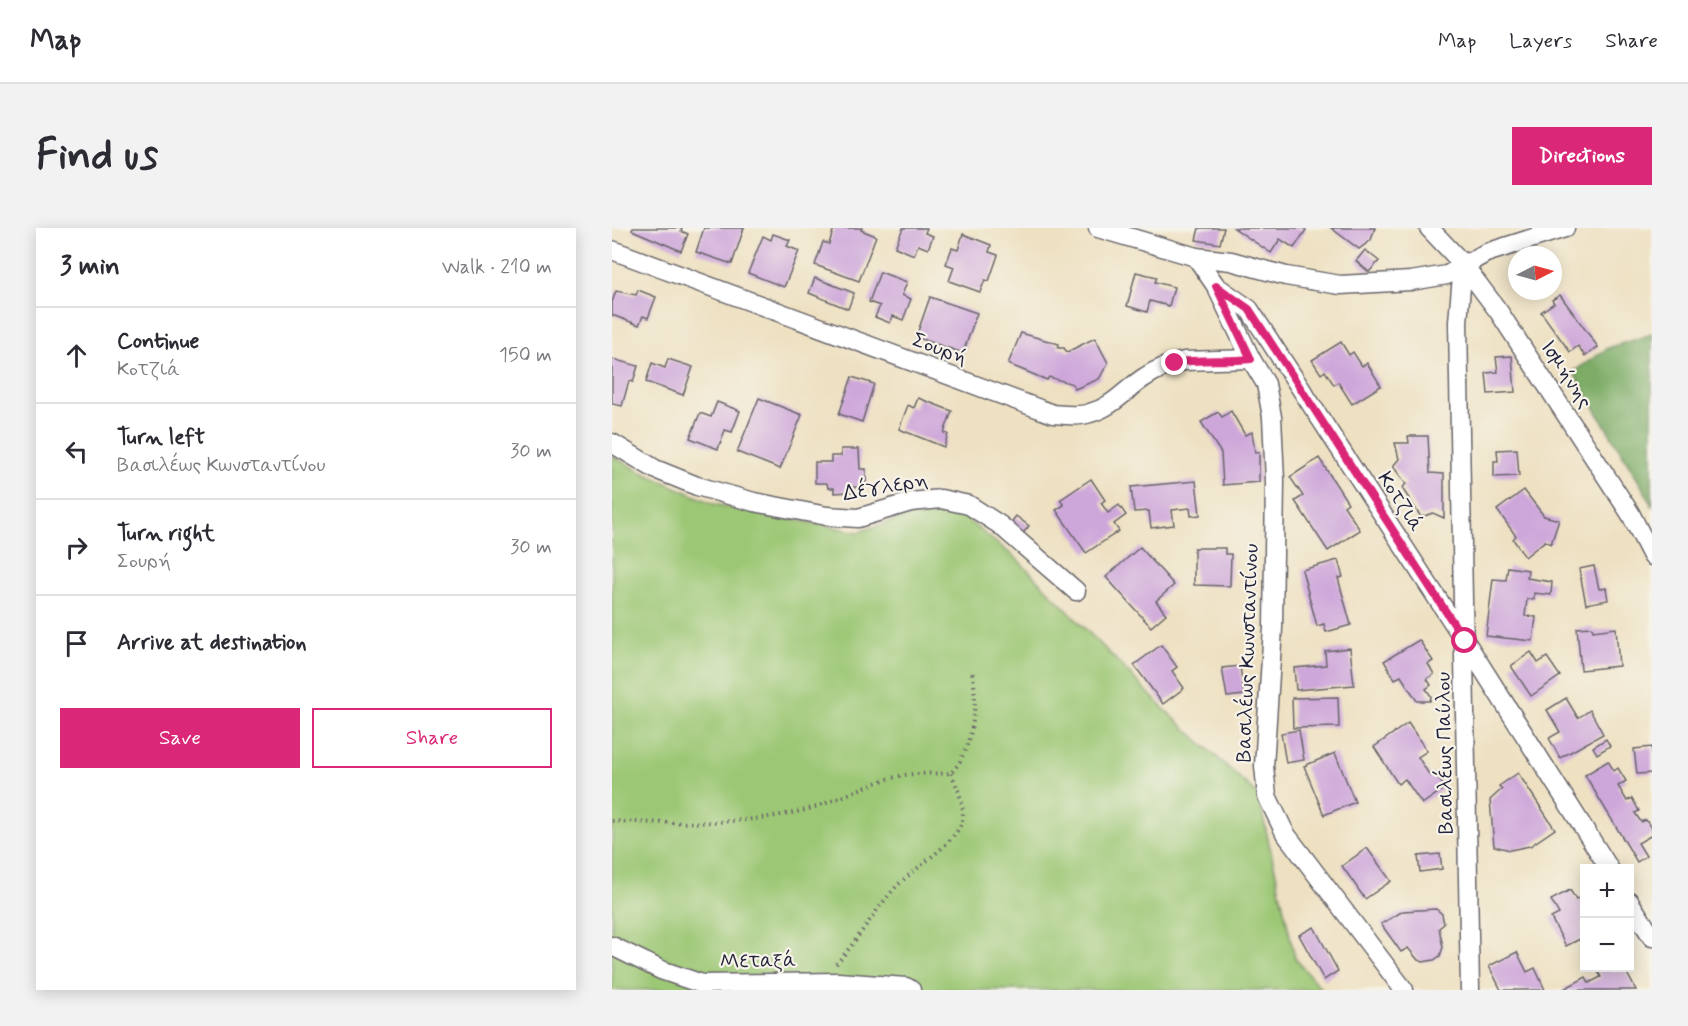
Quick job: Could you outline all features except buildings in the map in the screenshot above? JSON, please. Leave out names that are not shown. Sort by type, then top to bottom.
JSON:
[{"type":"street","points":[[1098,228],[1196,257],[1231,261],[1286,276],[1340,285],[1411,281],[1447,275],[1486,253],[1565,228]]},
{"type":"street","name":"Ισμήνης","points":[[1429,228],[1463,264],[1499,312],[1624,503],[1652,556]]},
{"type":"street","name":"Σουρή","points":[[612,250],[1053,414],[1090,414],[1112,404],[1144,377],[1175,363],[1251,359]]},
{"type":"street","name":"Κοτζιά","points":[[1196,257],[1216,286],[1249,309],[1465,641],[1606,864]]},
{"type":"street","name":"Βασιλέως Παύλου","points":[[1463,264],[1458,322],[1470,990]]},
{"type":"street","name":"Βασιλέως Κωνσταντίνου","points":[[1216,286],[1251,359],[1266,384],[1271,404],[1275,481],[1273,628],[1264,766],[1267,796],[1285,833],[1404,990]]},
{"type":"street","name":"Δέγλερη","points":[[612,443],[655,469],[697,486],[754,502],[790,507],[827,516],[858,518],[910,502],[941,499],[969,505],[1000,525],[1076,591]]},
{"type":"street","points":[[1634,909],[1652,937]]},
{"type":"street","name":"Μεταξά","points":[[612,946],[661,970],[702,984],[820,982],[906,987],[911,990]]},
{"type":"path","points":[[612,821],[723,821],[774,815],[805,809],[869,785],[905,775],[951,773],[962,759],[972,728],[975,686],[972,672]]},
{"type":"path","points":[[820,982],[851,948],[896,887],[946,843],[961,825],[962,801],[951,773]]},
{"type":"green space","points":[[1652,334],[1652,507],[1573,372],[1608,348]]},
{"type":"green space","points":[[612,456],[641,472],[714,504],[858,532],[915,514],[961,515],[1017,559],[1162,707],[1258,795],[1295,958],[1322,990],[612,990]]},
{"type":"route","points":[[1175,363],[1251,359],[1216,286],[1249,309],[1465,641]]}]
